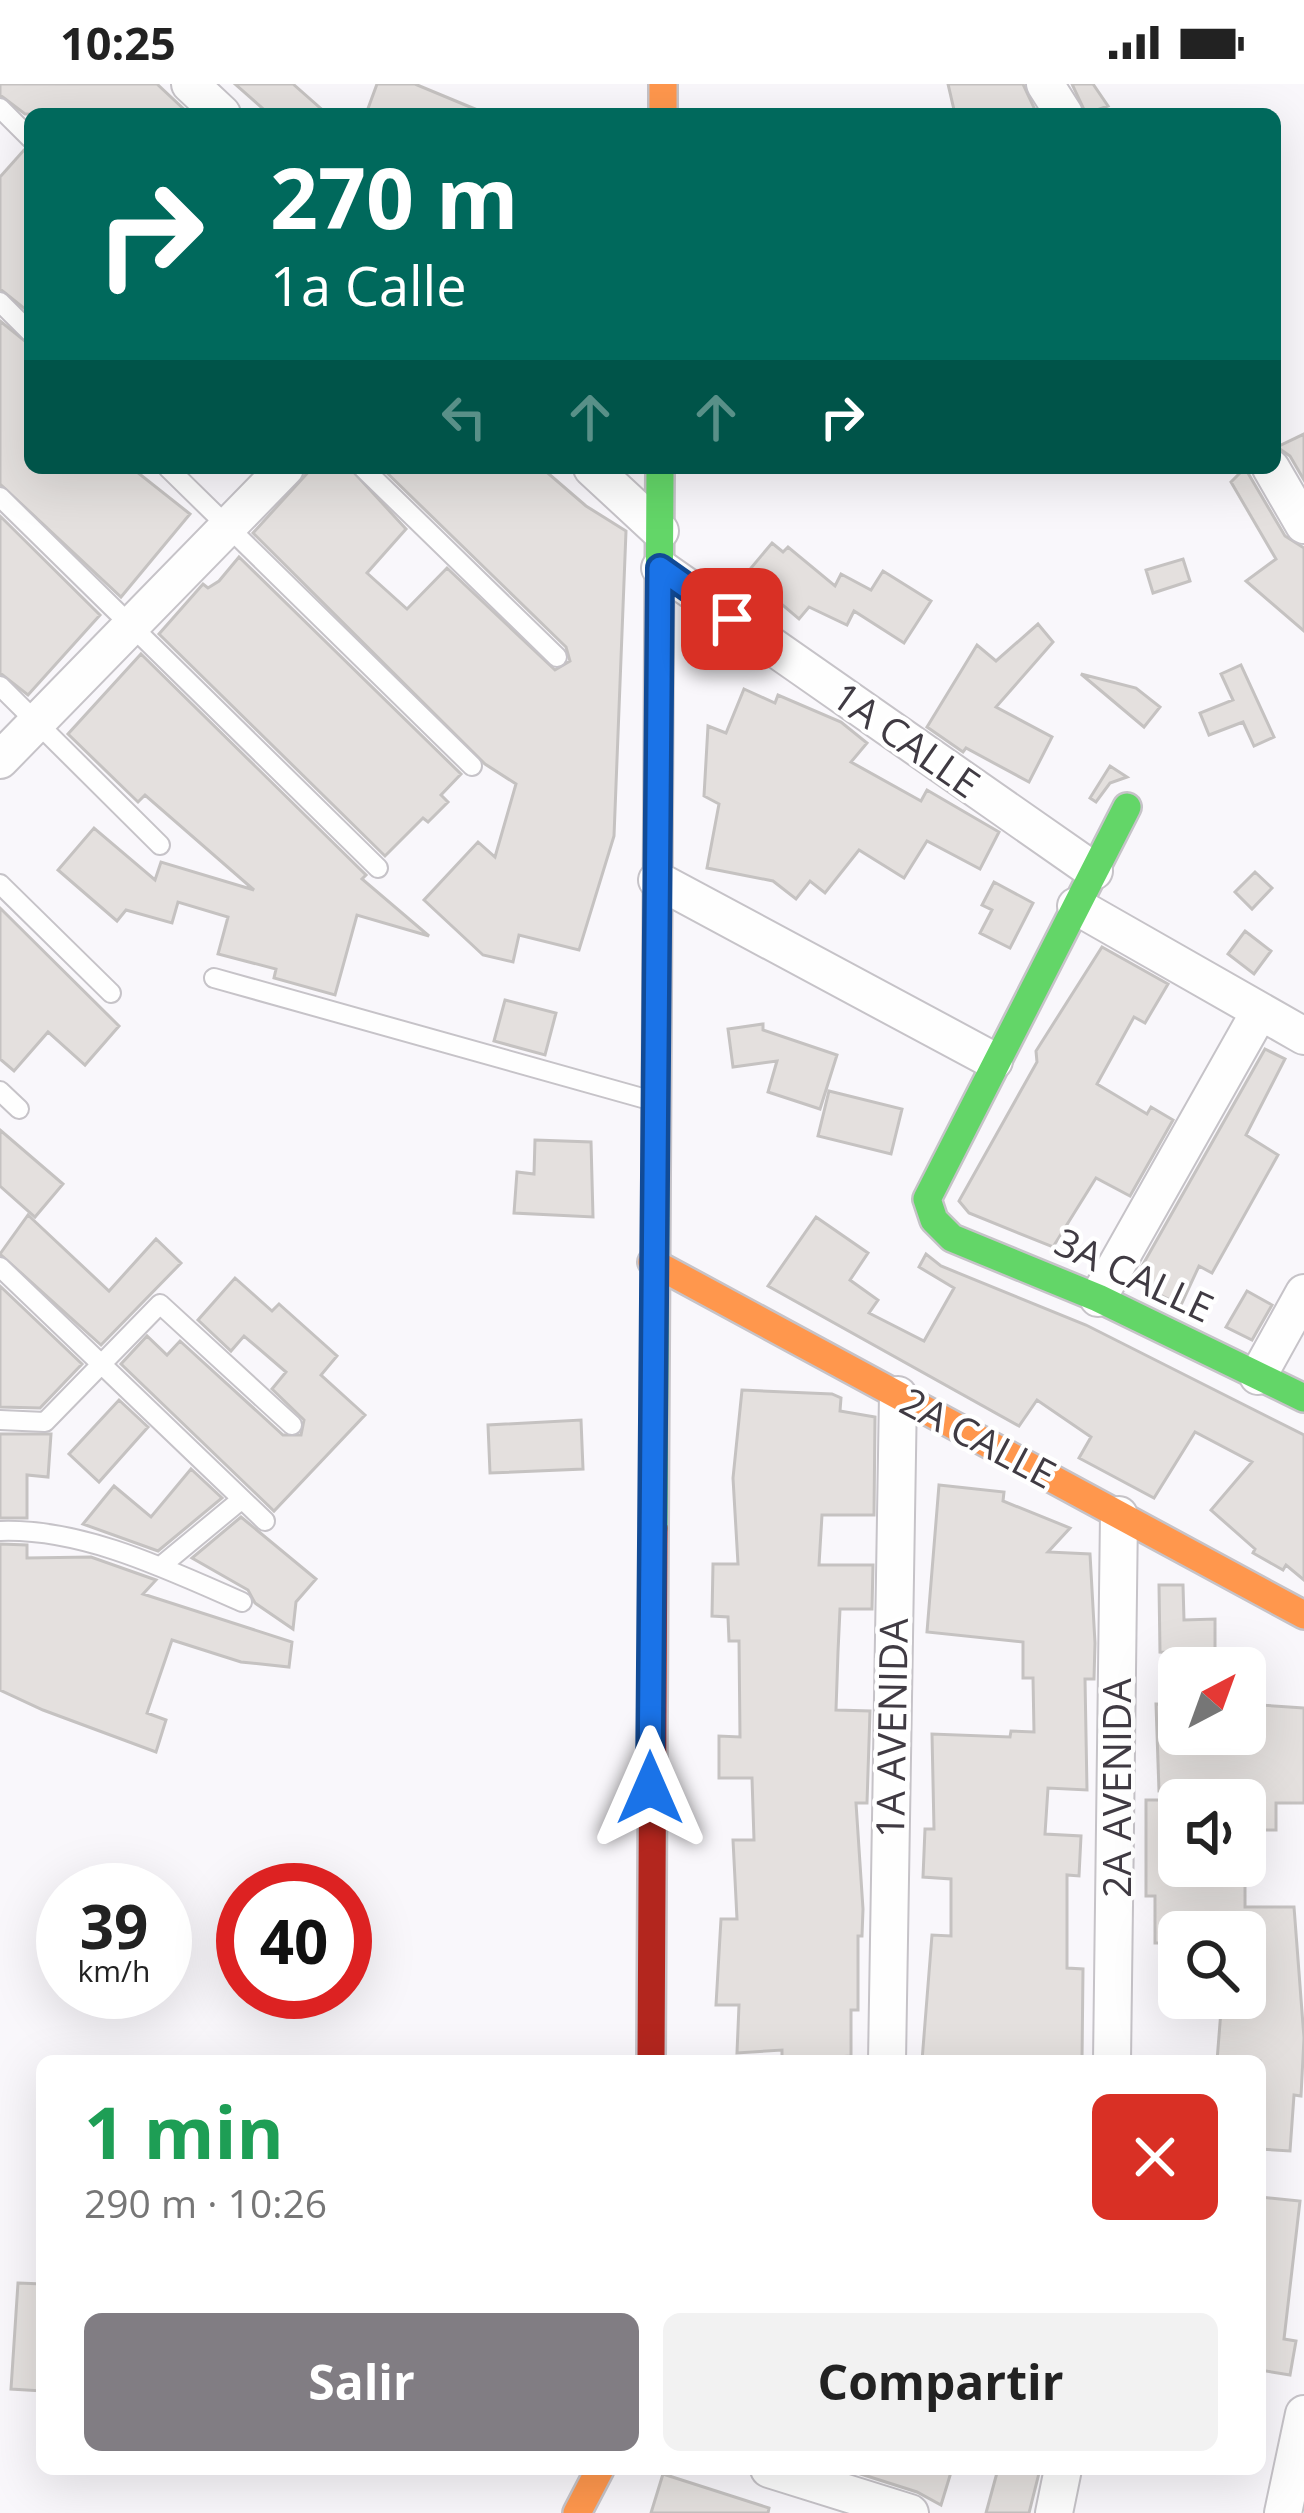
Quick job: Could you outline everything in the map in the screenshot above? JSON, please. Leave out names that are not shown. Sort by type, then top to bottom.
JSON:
[{"type":"street","points":[[190,84],[216,108]]},
{"type":"street","points":[[0,760],[279,474]]},
{"type":"street","points":[[598,474],[660,531]]},
{"type":"street","points":[[651,2055],[652,1101],[660,474]]},
{"type":"street","points":[[1274,474],[1304,525]]},
{"type":"street","name":"1A CALLE","points":[[660,568],[1094,871]]},
{"type":"street","points":[[657,880],[994,1061],[1127,807]]},
{"type":"street","points":[[1076,906],[1304,1036]]},
{"type":"street","points":[[1098,1298],[1260,1011]]},
{"type":"street","name":"3A CALLE","points":[[994,1061],[927,1198],[934,1220],[952,1238],[1098,1298],[1304,1398]]},
{"type":"street","name":"2A CALLE","points":[[652,1262],[1304,1615]]},
{"type":"street","points":[[1258,1376],[1304,1293]]},
{"type":"street","name":"1A AVENIDA","points":[[887,2055],[898,1395]]},
{"type":"street","name":"2A AVENIDA","points":[[1112,2055],[1119,1515]]},
{"type":"street","points":[[1282,2513],[1304,2414]]},
{"type":"street","points":[[577,2513],[597,2475]]},
{"type":"street","points":[[788,2475],[910,2513]]},
{"type":"street","points":[[1054,2513],[1062,2475]]},
{"type":"lane","points":[[0,108],[24,132]]},
{"type":"lane","points":[[0,302],[24,326]]},
{"type":"lane","points":[[175,474],[472,766]]},
{"type":"lane","points":[[370,474],[556,657]]},
{"type":"lane","points":[[0,497],[378,868]]},
{"type":"lane","points":[[0,686],[160,845]]},
{"type":"lane","points":[[0,884],[111,993]]},
{"type":"lane","points":[[214,977],[652,1101]]},
{"type":"lane","points":[[0,1091],[19,1109]]},
{"type":"lane","points":[[0,1267],[265,1521]]},
{"type":"lane","points":[[0,1420],[46,1422],[160,1304],[292,1426]]},
{"type":"lane","points":[[161,1566],[242,1499]]},
{"type":"lane","points":[[0,1531],[36,1529],[161,1566],[242,1602]]},
{"type":"building","points":[[0,84],[157,84],[183,108],[24,108],[24,113],[0,95]]},
{"type":"building","points":[[235,84],[293,84],[320,108],[262,108]]},
{"type":"building","points":[[377,84],[415,84],[473,108],[368,108]]},
{"type":"building","points":[[948,84],[1023,84],[1034,108],[954,108]]},
{"type":"building","points":[[1072,84],[1093,84],[1108,106],[1083,108]]},
{"type":"building","points":[[24,150],[24,308],[0,289],[0,177]]},
{"type":"building","points":[[0,321],[24,340],[24,474],[140,474],[190,514],[121,597],[0,484]]},
{"type":"building","points":[[1304,434],[1304,480],[1281,450],[1281,445]]},
{"type":"building","points":[[307,474],[356,474],[406,529],[367,573],[407,609],[447,568],[555,670],[570,661],[566,647],[388,474],[549,474],[586,506],[626,531],[614,836],[579,950],[519,935],[513,962],[483,955],[424,900],[478,842],[495,857],[516,784],[485,764],[253,533]]},
{"type":"building","points":[[1239,474],[1249,474],[1285,536],[1304,548],[1304,631],[1246,581],[1276,559],[1231,482]]},
{"type":"building","points":[[0,516],[100,615],[28,695],[0,673]]},
{"type":"building","points":[[772,543],[783,552],[788,547],[835,586],[841,574],[871,590],[883,571],[931,601],[904,643],[854,611],[847,625],[809,607],[799,619],[746,574]]},
{"type":"building","points":[[239,557],[461,774],[441,795],[448,802],[428,822],[423,818],[385,856],[159,634],[203,584],[208,588],[219,581]]},
{"type":"building","points":[[1183,559],[1190,581],[1153,593],[1146,570]]},
{"type":"building","points":[[1038,624],[1053,642],[996,707],[1052,737],[1029,782],[966,748],[963,752],[927,727],[977,645],[996,661]]},
{"type":"building","points":[[141,654],[366,875],[362,879],[429,936],[357,915],[335,995],[274,978],[276,969],[218,954],[228,917],[178,902],[172,923],[126,910],[117,921],[58,870],[94,828],[155,880],[161,862],[254,890],[145,795],[138,802],[68,734]]},
{"type":"building","points":[[1241,665],[1274,737],[1254,746],[1243,722],[1209,735],[1200,713],[1233,700],[1221,674]]},
{"type":"building","points":[[1081,674],[1136,688],[1160,707],[1144,727]]},
{"type":"building","points":[[744,689],[775,703],[778,695],[841,722],[867,743],[851,762],[921,801],[927,790],[999,832],[980,869],[927,841],[904,878],[859,850],[825,893],[810,881],[796,899],[773,881],[707,868],[719,804],[704,796],[708,726],[726,733]]},
{"type":"building","points":[[1110,766],[1127,777],[1110,783],[1096,802],[1090,798]]},
{"type":"building","points":[[1255,872],[1272,888],[1252,909],[1235,892]]},
{"type":"building","points":[[994,882],[1033,903],[1010,948],[980,933],[992,910],[982,905]]},
{"type":"building","points":[[0,908],[119,1026],[85,1065],[48,1032],[14,1071],[0,1059]]},
{"type":"building","points":[[1245,931],[1271,951],[1254,974],[1228,954]]},
{"type":"building","points":[[1102,947],[1168,984],[1145,1023],[1134,1017],[1097,1084],[1147,1114],[1151,1107],[1173,1120],[1130,1196],[1096,1178],[1053,1247],[969,1213],[959,1201],[1037,1062],[1036,1051]]},
{"type":"building","points":[[505,1000],[556,1013],[545,1055],[494,1041]]},
{"type":"building","points":[[763,1024],[763,1030],[837,1055],[820,1109],[768,1092],[777,1061],[733,1067],[728,1029]]},
{"type":"building","points":[[1265,1049],[1285,1059],[1246,1135],[1278,1155],[1212,1273],[1199,1266],[1181,1305],[1133,1282]]},
{"type":"building","points":[[829,1091],[902,1109],[891,1154],[818,1136]]},
{"type":"building","points":[[0,1130],[63,1184],[35,1217],[0,1186]]},
{"type":"building","points":[[535,1140],[591,1142],[593,1217],[514,1213],[517,1172],[534,1174]]},
{"type":"building","points":[[28,1215],[109,1291],[156,1239],[181,1263],[101,1345],[0,1254]]},
{"type":"building","points":[[816,1217],[868,1253],[850,1280],[878,1300],[869,1313],[924,1341],[954,1288],[919,1267],[926,1254],[941,1266],[1086,1325],[1304,1435],[1304,1580],[1286,1565],[1283,1570],[1253,1553],[1255,1549],[1211,1510],[1252,1462],[1195,1432],[1154,1498],[1079,1458],[1091,1437],[1037,1400],[1019,1426],[768,1286]]},
{"type":"building","points":[[235,1278],[272,1311],[279,1304],[337,1356],[321,1375],[365,1415],[274,1511],[121,1364],[147,1336],[167,1355],[180,1341],[283,1435],[301,1435],[304,1420],[272,1389],[286,1372],[244,1336],[231,1351],[198,1320]]},
{"type":"building","points":[[0,1286],[82,1364],[40,1408],[0,1407]]},
{"type":"building","points":[[1247,1291],[1272,1305],[1252,1340],[1226,1327]]},
{"type":"building","points":[[742,1390],[832,1394],[841,1398],[840,1411],[875,1417],[874,1515],[822,1515],[819,1565],[873,1565],[872,1609],[840,1609],[838,1652],[836,1710],[870,1711],[867,1803],[856,1803],[863,1909],[862,1936],[858,1936],[858,2010],[851,2010],[851,2055],[782,2055],[782,2050],[737,2053],[739,2005],[716,2005],[721,1919],[737,1919],[733,1840],[754,1840],[752,1778],[719,1778],[719,1736],[740,1737],[739,1641],[729,1641],[728,1617],[712,1616],[713,1564],[738,1564],[733,1478]]},
{"type":"building","points":[[119,1400],[148,1427],[99,1482],[69,1454]]},
{"type":"building","points":[[581,1420],[583,1469],[490,1473],[488,1425]]},
{"type":"building","points":[[0,1434],[51,1434],[48,1477],[27,1475],[27,1518],[0,1518]]},
{"type":"building","points":[[191,1469],[222,1498],[158,1551],[83,1524],[114,1486],[151,1517]]},
{"type":"building","points":[[939,1485],[1004,1492],[1003,1501],[1070,1528],[1048,1552],[1090,1554],[1095,1643],[1094,1679],[1085,1679],[1087,1790],[1048,1788],[1045,1834],[1081,1836],[1079,1876],[1067,1875],[1067,1968],[1083,1969],[1082,2055],[922,2055],[932,1935],[951,1936],[951,1879],[923,1877],[925,1829],[934,1829],[932,1734],[1010,1737],[1011,1731],[1034,1732],[1033,1678],[1023,1678],[1023,1642],[927,1632]]},
{"type":"building","points":[[241,1517],[316,1579],[296,1602],[293,1629],[255,1603],[248,1590],[192,1558]]},
{"type":"building","points":[[0,1544],[27,1545],[27,1558],[91,1557],[156,1580],[143,1594],[292,1642],[289,1667],[241,1662],[172,1640],[147,1713],[166,1720],[156,1752],[43,1710],[0,1690]]},
{"type":"building","points":[[1159,1585],[1183,1585],[1184,1620],[1215,1619],[1215,1647],[1160,1647]]},
{"type":"building","points":[[1156,1704],[1158,1755],[1266,1755],[1266,1705],[1304,1708],[1304,1803],[1276,1803],[1276,1830],[1266,1830],[1266,1779],[1159,1779]]},
{"type":"building","points":[[1146,1800],[1158,1800],[1158,1887],[1245,1887],[1245,1907],[1294,1907],[1304,2038],[1301,2096],[1294,2095],[1290,2151],[1266,2149],[1266,2055],[1217,2055],[1220,2019],[1266,2019],[1266,1911],[1158,1911],[1155,1943],[1155,1896],[1146,1896]]},
{"type":"building","points":[[1266,2198],[1300,2201],[1284,2339],[1296,2341],[1290,2375],[1266,2371]]},
{"type":"building","points":[[18,2283],[36,2284],[36,2391],[11,2389]]},
{"type":"building","points":[[663,2475],[769,2508],[768,2513],[651,2513]]},
{"type":"building","points":[[864,2475],[950,2475],[941,2505]]},
{"type":"building","points":[[996,2475],[1038,2475],[1029,2513],[986,2513]]},
{"type":"traffic: fast","points":[[654,1528],[660,474]]},
{"type":"traffic: fast","points":[[1127,807],[927,1199],[934,1220],[952,1238],[1098,1298],[1304,1398]]},
{"type":"traffic: slow","points":[[663,84],[663,108]]},
{"type":"traffic: slow","points":[[652,1262],[1304,1615]]},
{"type":"traffic: slow","points":[[577,2513],[597,2475]]},
{"type":"traffic: jam","points":[[651,2055],[654,1528]]},
{"type":"route","points":[[650,1788],[652,1101],[660,568],[732,619]]}]
